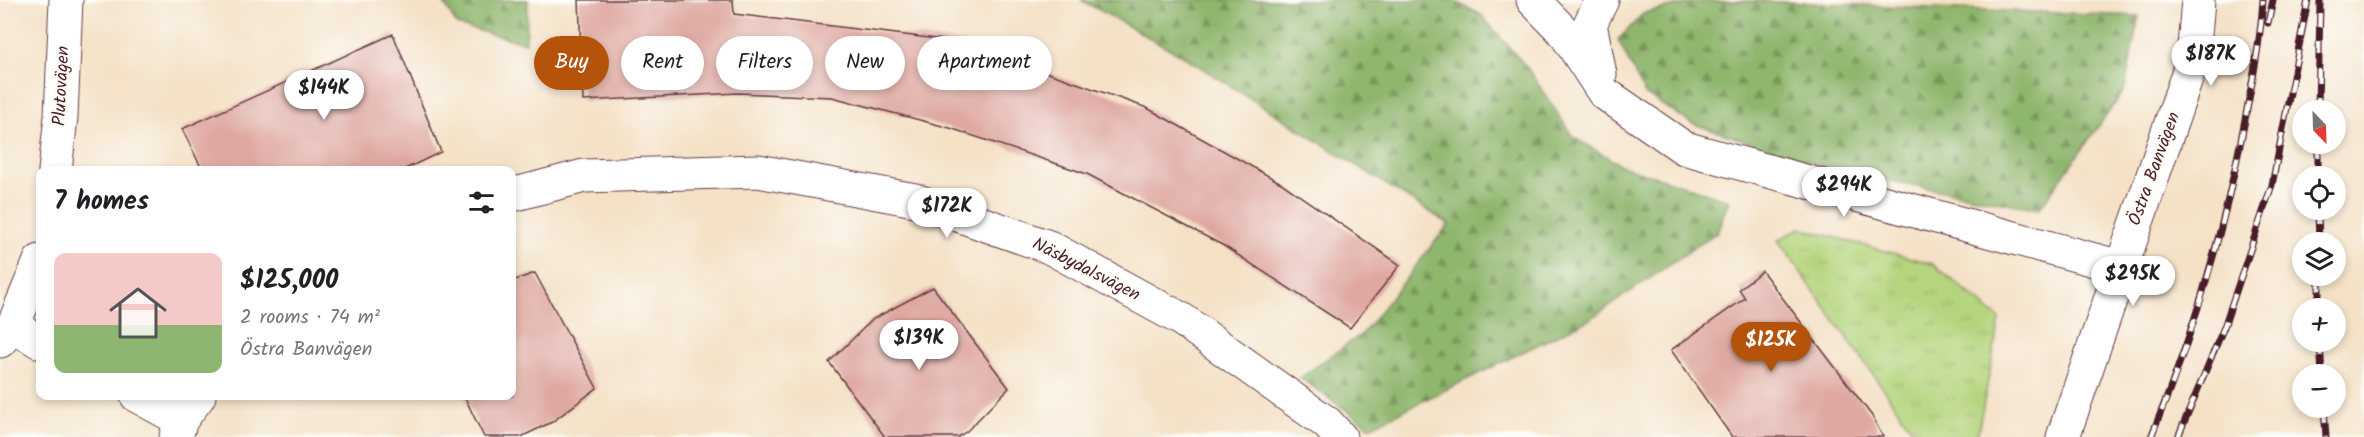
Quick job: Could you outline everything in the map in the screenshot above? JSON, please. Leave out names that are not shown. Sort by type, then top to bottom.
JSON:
[{"type":"street","name":"Plutovägen","points":[[56,166],[66,0]]},
{"type":"street","points":[[1533,0],[1564,32],[1604,93],[1684,148],[2120,267]]},
{"type":"street","points":[[1602,0],[1590,24],[1604,93]]},
{"type":"street","name":"Östra Banvägen","points":[[2063,437],[2193,59],[2198,0]]},
{"type":"street","name":"Näsbydalsvägen","points":[[516,194],[584,176],[625,173],[758,171],[915,200],[1049,247],[1181,319],[1328,423],[1340,437]]},
{"type":"street","points":[[36,271],[6,334],[36,341]]},
{"type":"street","points":[[146,400],[186,418]]},
{"type":"green space","points":[[442,0],[528,0],[526,43],[457,25]]},
{"type":"green space","points":[[1081,0],[1453,0],[1481,15],[1528,69],[1573,137],[1622,166],[1729,200],[1717,232],[1590,319],[1370,427],[1300,378],[1363,333],[1449,224],[1188,59]]},
{"type":"green space","points":[[1754,1],[2139,16],[2124,91],[2039,209],[1838,171],[1691,123],[1645,94],[1618,40],[1644,13],[1695,2]]},
{"type":"green space","points":[[1800,228],[1933,264],[2000,319],[1977,437],[1917,437],[1778,240]]},
{"type":"building","points":[[579,0],[733,0],[734,14],[917,37],[917,90],[1052,90],[1052,74],[1147,108],[1281,183],[1400,265],[1350,328],[1224,246],[1087,174],[950,128],[832,97],[738,93],[583,101],[583,90],[609,90],[609,36],[580,36]]},
{"type":"building","points":[[393,34],[441,152],[412,166],[200,166],[182,129]]},
{"type":"building","points":[[1762,271],[1872,416],[1883,437],[1732,437],[1671,350],[1745,298],[1739,289]]},
{"type":"building","points":[[535,273],[597,388],[552,422],[521,437],[484,437],[466,400],[516,400],[516,280]]},
{"type":"building","points":[[933,287],[1009,388],[967,431],[958,437],[885,437],[829,362],[873,319]]},
{"type":"railway","points":[[2151,437],[2204,291],[2224,216],[2251,88],[2263,0]]},
{"type":"railway","points":[[2268,23],[2273,0]]},
{"type":"railway","points":[[2178,437],[2224,327],[2272,185],[2308,0]]},
{"type":"railway","points":[[2318,100],[2320,0]]},
{"type":"railway","points":[[2318,154],[2318,166]]},
{"type":"railway","points":[[2318,220],[2319,232]]},
{"type":"railway","points":[[2319,286],[2319,298]]},
{"type":"railway","points":[[2321,352],[2321,364]]},
{"type":"railway","points":[[2325,418],[2326,437]]}]
